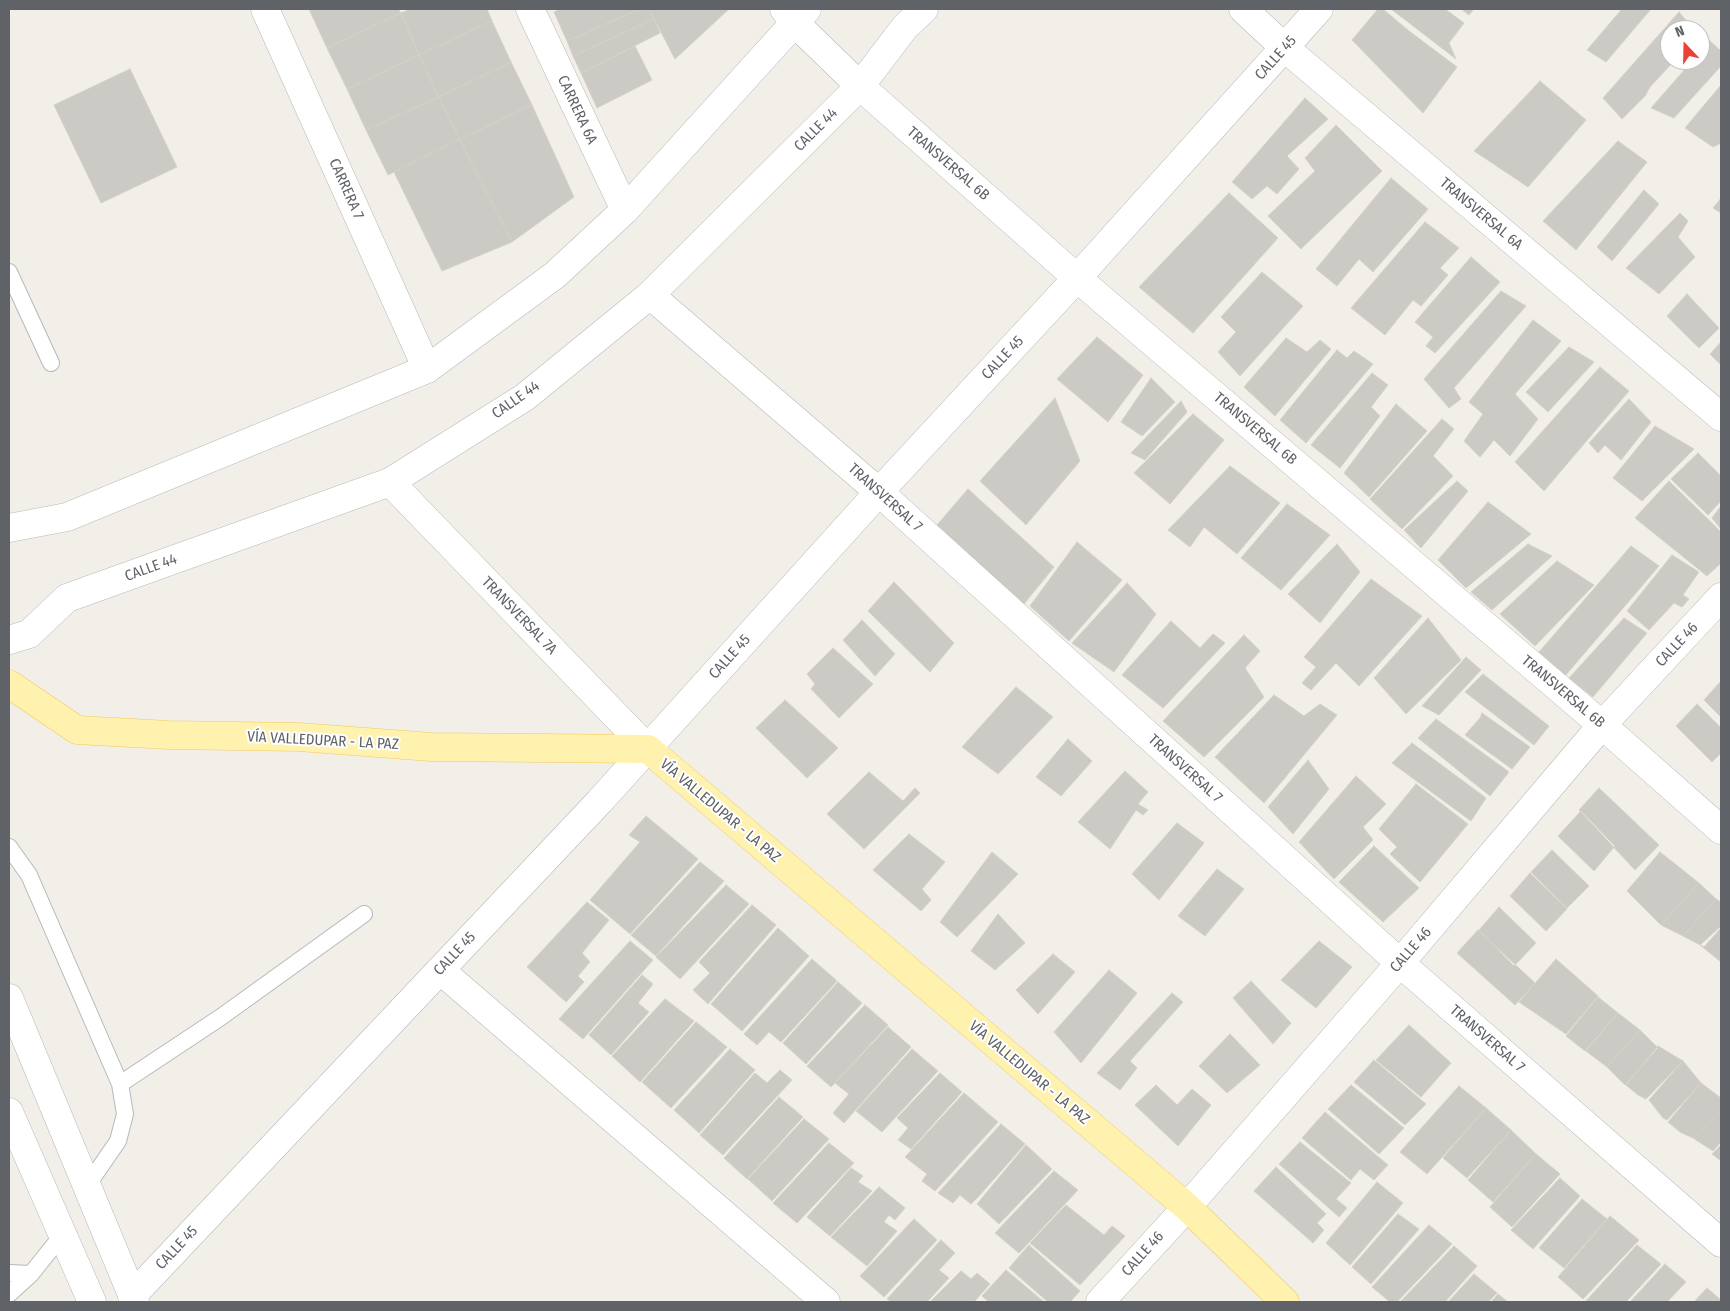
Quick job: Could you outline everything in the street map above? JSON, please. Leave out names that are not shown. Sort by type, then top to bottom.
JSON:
[{"type":"main road","name":"VÍA VALLEDUPAR - LA PAZ","points":[[9,684],[77,730],[169,735],[299,737],[430,747],[648,749],[1187,1207],[1285,1302]]},
{"type":"street","name":"CARRERA 7","points":[[265,9],[427,369]]},
{"type":"street","name":"CARRERA 6A","points":[[530,9],[624,210]]},
{"type":"street","name":"CALLE 44","points":[[9,640],[29,634],[67,598],[390,482],[525,397],[650,295],[860,86],[905,27],[924,9]]},
{"type":"street","name":"TRANSVERSAL 6A","points":[[1243,9],[1285,48],[1721,417]]},
{"type":"street","name":"CALLE 45","points":[[133,1299],[648,749],[879,492],[1077,278],[1318,9]]},
{"type":"street","points":[[9,528],[67,517],[427,369],[555,275],[624,210],[795,13]]},
{"type":"street","name":"TRANSVERSAL 6B","points":[[795,13],[860,86],[1077,278],[1602,725],[1721,830]]},
{"type":"street","name":"TRANSVERSAL 7","points":[[650,295],[879,492],[1400,963],[1721,1243]]},
{"type":"street","name":"TRANSVERSAL 7A","points":[[390,482],[648,749]]},
{"type":"street","name":"CALLE 46","points":[[1100,1302],[1187,1207],[1400,963],[1602,725],[1721,597]]},
{"type":"street","points":[[440,970],[826,1302]]},
{"type":"street","points":[[9,998],[133,1299]]},
{"type":"street","points":[[9,1112],[92,1302]]},
{"type":"lane","points":[[9,272],[51,363]]},
{"type":"lane","points":[[9,847],[29,874],[120,1084],[125,1114],[118,1141],[87,1186]]},
{"type":"lane","points":[[120,1084],[221,1017],[364,914]]},
{"type":"lane","points":[[9,1294],[31,1274],[63,1234]]},
{"type":"lane","points":[[9,1273],[31,1274]]},
{"type":"building","points":[[309,9],[398,9],[401,13],[327,48]]},
{"type":"building","points":[[411,9],[487,9],[492,21],[419,55],[401,13]]},
{"type":"building","points":[[561,9],[640,9],[567,41],[554,12]]},
{"type":"building","points":[[640,9],[649,9],[654,19],[573,56],[567,41]]},
{"type":"building","points":[[649,9],[729,9],[675,59]]},
{"type":"building","points":[[1378,9],[1383,9],[1457,67],[1423,113],[1352,40]]},
{"type":"building","points":[[1391,9],[1445,9],[1464,23],[1449,43],[1456,59]]},
{"type":"building","points":[[1461,9],[1474,9],[1469,15]]},
{"type":"building","points":[[1622,9],[1651,9],[1606,62],[1587,50]]},
{"type":"building","points":[[1679,12],[1686,20],[1672,20]]},
{"type":"building","points":[[401,13],[419,55],[347,89],[327,48]]},
{"type":"building","points":[[654,19],[660,33],[581,73],[573,56]]},
{"type":"building","points":[[492,21],[511,62],[439,97],[419,55]]},
{"type":"building","points":[[1660,34],[1660,70],[1666,70],[1650,87],[1645,96],[1622,119],[1603,98]]},
{"type":"building","points":[[1710,41],[1721,51],[1721,66],[1674,118],[1651,108],[1684,70],[1710,70]]},
{"type":"building","points":[[635,46],[652,80],[597,108],[581,73]]},
{"type":"building","points":[[419,55],[439,97],[366,130],[347,89]]},
{"type":"building","points":[[511,62],[532,105],[460,139],[439,97]]},
{"type":"building","points":[[130,69],[177,167],[101,203],[54,105]]},
{"type":"building","points":[[1540,81],[1586,120],[1528,187],[1474,151]]},
{"type":"building","points":[[1721,85],[1721,143],[1713,147],[1685,128]]},
{"type":"building","points":[[439,97],[460,139],[388,175],[366,130]]},
{"type":"building","points":[[1305,98],[1328,119],[1287,156],[1299,169],[1277,194],[1267,186],[1252,199],[1232,182]]},
{"type":"building","points":[[532,105],[574,197],[512,242],[460,139]]},
{"type":"building","points":[[1336,125],[1382,171],[1301,249],[1268,216],[1315,171],[1305,158]]},
{"type":"building","points":[[460,139],[512,242],[442,271],[394,172]]},
{"type":"building","points":[[1618,141],[1647,162],[1576,250],[1543,221]]},
{"type":"building","points":[[1391,178],[1428,209],[1373,272],[1359,259],[1337,286],[1316,269]]},
{"type":"building","points":[[1644,190],[1659,204],[1612,261],[1597,247]]},
{"type":"building","points":[[1229,193],[1278,238],[1193,333],[1139,287]]},
{"type":"building","points":[[1721,198],[1721,213],[1713,208]]},
{"type":"building","points":[[1680,213],[1688,221],[1678,237],[1695,257],[1659,294],[1626,268]]},
{"type":"building","points":[[1425,222],[1459,248],[1440,268],[1448,275],[1421,306],[1413,300],[1385,335],[1351,308]]},
{"type":"building","points":[[1471,257],[1500,282],[1435,353],[1426,346],[1433,337],[1415,322]]},
{"type":"building","points":[[1262,272],[1303,306],[1240,376],[1218,352],[1236,332],[1221,317]]},
{"type":"building","points":[[1501,291],[1526,306],[1454,388],[1461,399],[1449,408],[1424,379]]},
{"type":"building","points":[[1687,294],[1719,328],[1699,348],[1667,316]]},
{"type":"building","points":[[1533,320],[1561,341],[1515,394],[1538,419],[1510,456],[1494,440],[1480,457],[1464,441],[1483,414],[1469,402]]},
{"type":"building","points":[[1097,337],[1143,375],[1108,422],[1057,379]]},
{"type":"building","points":[[1286,338],[1307,352],[1320,340],[1331,349],[1275,416],[1244,387]]},
{"type":"building","points":[[1721,342],[1721,365],[1710,354]]},
{"type":"building","points":[[1569,347],[1594,362],[1548,412],[1526,392]]},
{"type":"building","points":[[1337,350],[1347,358],[1354,351],[1373,364],[1306,443],[1280,420]]},
{"type":"building","points":[[1600,367],[1629,391],[1544,491],[1515,462]]},
{"type":"building","points":[[1372,373],[1388,385],[1371,407],[1380,416],[1340,468],[1311,445]]},
{"type":"building","points":[[1151,378],[1175,402],[1142,436],[1121,422]]},
{"type":"building","points":[[1055,398],[1080,461],[1026,525],[980,481]]},
{"type":"building","points":[[1629,399],[1651,422],[1621,460],[1605,445],[1598,453],[1589,443]]},
{"type":"building","points":[[1181,401],[1187,412],[1145,460],[1131,453]]},
{"type":"building","points":[[1396,404],[1427,431],[1369,497],[1344,473]]},
{"type":"building","points":[[1193,414],[1224,440],[1170,504],[1134,473]]},
{"type":"building","points":[[1442,419],[1454,429],[1433,456],[1453,476],[1402,529],[1370,499]]},
{"type":"building","points":[[1655,426],[1694,449],[1642,501],[1613,478]]},
{"type":"building","points":[[1698,453],[1721,476],[1721,501],[1708,515],[1671,479]]},
{"type":"building","points":[[1230,466],[1280,503],[1237,554],[1204,527],[1190,547],[1168,530]]},
{"type":"building","points":[[1457,481],[1468,491],[1421,548],[1404,530]]},
{"type":"building","points":[[1669,481],[1721,532],[1721,563],[1707,576],[1635,518]]},
{"type":"building","points":[[968,489],[1054,567],[1024,604],[937,525]]},
{"type":"building","points":[[1488,502],[1531,534],[1466,588],[1438,560]]},
{"type":"building","points":[[1287,504],[1330,535],[1281,590],[1241,558]]},
{"type":"building","points":[[1721,506],[1721,529],[1712,518]]},
{"type":"building","points":[[1077,542],[1122,580],[1069,641],[1030,606]]},
{"type":"building","points":[[1337,544],[1360,572],[1320,623],[1288,594]]},
{"type":"building","points":[[1528,544],[1552,556],[1492,610],[1471,592]]},
{"type":"building","points":[[1631,546],[1659,566],[1565,676],[1539,652]]},
{"type":"building","points":[[1672,555],[1699,572],[1683,595],[1689,599],[1682,607],[1674,603],[1649,630],[1627,611]]},
{"type":"building","points":[[1557,561],[1594,585],[1535,646],[1500,614]]},
{"type":"building","points":[[1371,579],[1422,616],[1359,686],[1336,663],[1311,690],[1302,683],[1316,667],[1304,657]]},
{"type":"building","points":[[894,582],[954,643],[930,672],[868,611]]},
{"type":"building","points":[[1127,583],[1156,614],[1114,672],[1072,643]]},
{"type":"building","points":[[1428,618],[1461,660],[1406,714],[1374,678]]},
{"type":"building","points":[[1624,618],[1647,633],[1593,697],[1569,678]]},
{"type":"building","points":[[862,620],[895,654],[875,676],[843,640]]},
{"type":"building","points":[[1171,621],[1200,648],[1213,634],[1225,643],[1163,708],[1122,675]]},
{"type":"building","points":[[1244,635],[1260,651],[1245,668],[1264,697],[1204,757],[1163,721]]},
{"type":"building","points":[[833,648],[873,684],[839,718],[811,689],[815,684],[807,674]]},
{"type":"building","points":[[1466,657],[1481,670],[1439,715],[1422,706]]},
{"type":"building","points":[[1483,674],[1549,726],[1534,745],[1465,692]]},
{"type":"building","points":[[1721,681],[1721,717],[1704,700]]},
{"type":"building","points":[[1016,687],[1053,717],[998,774],[962,747]]},
{"type":"building","points":[[1274,695],[1304,716],[1320,704],[1337,715],[1264,803],[1215,757]]},
{"type":"building","points":[[785,700],[838,748],[807,778],[756,728]]},
{"type":"building","points":[[1697,704],[1721,728],[1721,753],[1712,762],[1676,726]]},
{"type":"building","points":[[1482,713],[1530,747],[1512,769],[1465,735]]},
{"type":"building","points":[[1436,719],[1509,772],[1490,796],[1418,738]]},
{"type":"building","points":[[1068,739],[1092,761],[1061,796],[1036,777]]},
{"type":"building","points":[[1412,743],[1486,798],[1471,821],[1392,763]]},
{"type":"building","points":[[1308,760],[1329,789],[1293,834],[1268,807]]},
{"type":"building","points":[[1125,771],[1148,792],[1138,804],[1148,810],[1143,815],[1136,810],[1110,849],[1078,822]]},
{"type":"building","points":[[869,772],[903,801],[915,788],[920,793],[864,849],[827,814]]},
{"type":"building","points":[[1356,776],[1386,804],[1363,827],[1373,840],[1334,879],[1299,842]]},
{"type":"building","points":[[1416,784],[1468,824],[1420,882],[1390,854],[1397,847],[1379,829]]},
{"type":"building","points":[[1599,788],[1659,845],[1635,870],[1579,810]]},
{"type":"building","points":[[1581,811],[1615,846],[1594,871],[1558,836]]},
{"type":"building","points":[[646,816],[698,859],[630,934],[590,900],[640,842],[629,835]]},
{"type":"building","points":[[1177,823],[1204,843],[1159,900],[1132,874]]},
{"type":"building","points":[[909,834],[945,862],[922,889],[931,900],[921,911],[873,870]]},
{"type":"building","points":[[1374,846],[1419,888],[1383,922],[1339,882]]},
{"type":"building","points":[[1552,850],[1589,886],[1567,908],[1531,872]]},
{"type":"building","points":[[992,852],[1018,874],[957,937],[940,922]]},
{"type":"building","points":[[1660,852],[1699,883],[1661,925],[1627,891]]},
{"type":"building","points":[[700,862],[724,881],[656,956],[631,935]]},
{"type":"building","points":[[1217,869],[1244,889],[1205,936],[1178,916]]},
{"type":"building","points":[[1530,873],[1567,909],[1546,931],[1510,896]]},
{"type":"building","points":[[1699,883],[1716,899],[1683,936],[1661,925]]},
{"type":"building","points":[[726,885],[749,904],[680,979],[656,957]]},
{"type":"building","points":[[1716,899],[1721,902],[1721,928],[1704,947],[1683,936]]},
{"type":"building","points":[[587,902],[609,920],[582,953],[590,962],[578,976],[584,982],[566,1002],[527,967]]},
{"type":"building","points":[[752,905],[776,925],[708,1004],[693,990],[710,973],[699,962]]},
{"type":"building","points":[[1499,907],[1536,943],[1514,966],[1479,930]]},
{"type":"building","points":[[998,914],[1025,943],[995,970],[971,951]]},
{"type":"building","points":[[1721,926],[1721,962],[1700,945]]},
{"type":"building","points":[[778,928],[809,956],[742,1031],[711,1004]]},
{"type":"building","points":[[1478,930],[1535,983],[1515,1005],[1457,953]]},
{"type":"building","points":[[630,941],[653,960],[583,1039],[559,1019]]},
{"type":"building","points":[[1319,941],[1352,967],[1316,1008],[1281,980]]},
{"type":"building","points":[[1053,954],[1075,972],[1038,1014],[1016,990]]},
{"type":"building","points":[[812,959],[837,981],[781,1042],[769,1032],[757,1045],[744,1034]]},
{"type":"building","points":[[1556,959],[1598,996],[1566,1034],[1519,1002]]},
{"type":"building","points":[[1109,970],[1137,993],[1081,1063],[1054,1032]]},
{"type":"building","points":[[642,975],[653,984],[638,1003],[649,1012],[611,1055],[589,1035]]},
{"type":"building","points":[[1251,981],[1291,1023],[1273,1044],[1233,998]]},
{"type":"building","points":[[838,982],[862,1003],[806,1064],[783,1043]]},
{"type":"building","points":[[1172,993],[1183,1002],[1130,1061],[1137,1068],[1120,1090],[1097,1073]]},
{"type":"building","points":[[1598,997],[1618,1013],[1585,1051],[1566,1036]]},
{"type":"building","points":[[665,999],[694,1021],[640,1082],[612,1056]]},
{"type":"building","points":[[865,1005],[888,1025],[831,1087],[807,1066]]},
{"type":"building","points":[[1618,1013],[1640,1030],[1607,1067],[1586,1051]]},
{"type":"building","points":[[696,1022],[727,1047],[671,1108],[642,1082]]},
{"type":"building","points":[[1409,1025],[1451,1063],[1421,1097],[1376,1060]]},
{"type":"building","points":[[888,1027],[911,1047],[844,1123],[833,1113],[849,1094],[835,1083]]},
{"type":"building","points":[[1640,1030],[1658,1048],[1625,1085],[1607,1067]]},
{"type":"building","points":[[1230,1034],[1260,1065],[1227,1093],[1199,1066]]},
{"type":"building","points":[[1658,1046],[1683,1061],[1646,1099],[1626,1085]]},
{"type":"building","points":[[730,1049],[755,1070],[699,1133],[674,1110]]},
{"type":"building","points":[[912,1049],[938,1071],[882,1132],[856,1111]]},
{"type":"building","points":[[1374,1060],[1426,1104],[1405,1125],[1354,1082]]},
{"type":"building","points":[[1683,1061],[1701,1083],[1667,1120],[1663,1118],[1649,1100]]},
{"type":"building","points":[[780,1070],[792,1080],[723,1155],[700,1135],[755,1073],[767,1083]]},
{"type":"building","points":[[940,1073],[962,1092],[911,1149],[898,1140],[908,1128],[897,1118]]},
{"type":"building","points":[[1701,1083],[1721,1098],[1721,1110],[1693,1138],[1680,1132],[1668,1122]]},
{"type":"building","points":[[1156,1085],[1177,1105],[1192,1089],[1211,1105],[1178,1146],[1135,1105]]},
{"type":"building","points":[[1351,1085],[1404,1128],[1379,1154],[1328,1109]]},
{"type":"building","points":[[1459,1086],[1486,1108],[1427,1174],[1400,1152]]},
{"type":"building","points":[[964,1093],[998,1122],[935,1191],[922,1181],[927,1174],[905,1157]]},
{"type":"building","points":[[779,1097],[803,1117],[747,1179],[724,1158]]},
{"type":"building","points":[[1486,1108],[1511,1130],[1467,1178],[1443,1158]]},
{"type":"building","points":[[1721,1110],[1721,1142],[1713,1151],[1693,1138]]},
{"type":"building","points":[[1325,1112],[1388,1165],[1374,1180],[1360,1169],[1351,1180],[1302,1138]]},
{"type":"building","points":[[804,1119],[829,1139],[772,1201],[748,1179]]},
{"type":"building","points":[[1001,1124],[1025,1144],[979,1196],[971,1204],[960,1195],[953,1203],[938,1193]]},
{"type":"building","points":[[1511,1130],[1536,1154],[1493,1202],[1468,1180]]},
{"type":"building","points":[[1300,1142],[1351,1183],[1336,1199],[1347,1208],[1339,1217],[1279,1164]]},
{"type":"building","points":[[829,1143],[854,1163],[797,1223],[773,1203]]},
{"type":"building","points":[[1026,1145],[1052,1169],[999,1224],[977,1204]]},
{"type":"building","points":[[1721,1145],[1721,1161],[1712,1154]]},
{"type":"building","points":[[1536,1154],[1560,1174],[1512,1227],[1490,1207]]},
{"type":"building","points":[[1276,1167],[1326,1214],[1317,1223],[1324,1230],[1313,1243],[1254,1191]]},
{"type":"building","points":[[851,1168],[863,1176],[858,1182],[872,1191],[830,1236],[807,1217]]},
{"type":"building","points":[[1054,1171],[1078,1190],[1019,1253],[995,1233]]},
{"type":"building","points":[[1560,1178],[1580,1196],[1533,1249],[1511,1230]]},
{"type":"building","points":[[1377,1182],[1403,1203],[1350,1265],[1326,1243]]},
{"type":"building","points":[[879,1187],[905,1208],[895,1220],[889,1215],[884,1222],[897,1231],[867,1266],[831,1237]]},
{"type":"building","points":[[1582,1199],[1607,1219],[1564,1268],[1539,1248]]},
{"type":"building","points":[[1066,1205],[1104,1235],[1112,1226],[1125,1236],[1080,1285],[1030,1243]]},
{"type":"building","points":[[1398,1214],[1419,1229],[1371,1284],[1352,1267]]},
{"type":"building","points":[[1610,1216],[1639,1240],[1583,1299],[1558,1277]]},
{"type":"building","points":[[914,1219],[937,1240],[884,1297],[860,1276]]},
{"type":"building","points":[[1429,1225],[1452,1244],[1397,1302],[1390,1302],[1372,1287]]},
{"type":"building","points":[[941,1240],[955,1253],[939,1270],[949,1278],[927,1302],[891,1302],[887,1299]]},
{"type":"building","points":[[1029,1245],[1080,1291],[1070,1302],[1048,1302],[1009,1268]]},
{"type":"building","points":[[1637,1245],[1661,1264],[1626,1302],[1585,1302]]},
{"type":"building","points":[[1454,1246],[1477,1266],[1445,1302],[1400,1302]]},
{"type":"building","points":[[1665,1264],[1686,1282],[1667,1302],[1630,1302]]},
{"type":"building","points":[[1006,1270],[1044,1302],[989,1302],[982,1296]]},
{"type":"building","points":[[961,1271],[971,1279],[977,1273],[990,1284],[974,1302],[930,1302]]},
{"type":"building","points":[[1474,1274],[1497,1293],[1488,1302],[1448,1302]]},
{"type":"building","points":[[1707,1288],[1721,1300],[1721,1302],[1694,1302]]},
{"type":"building","points":[[1498,1294],[1508,1302],[1491,1302]]}]
